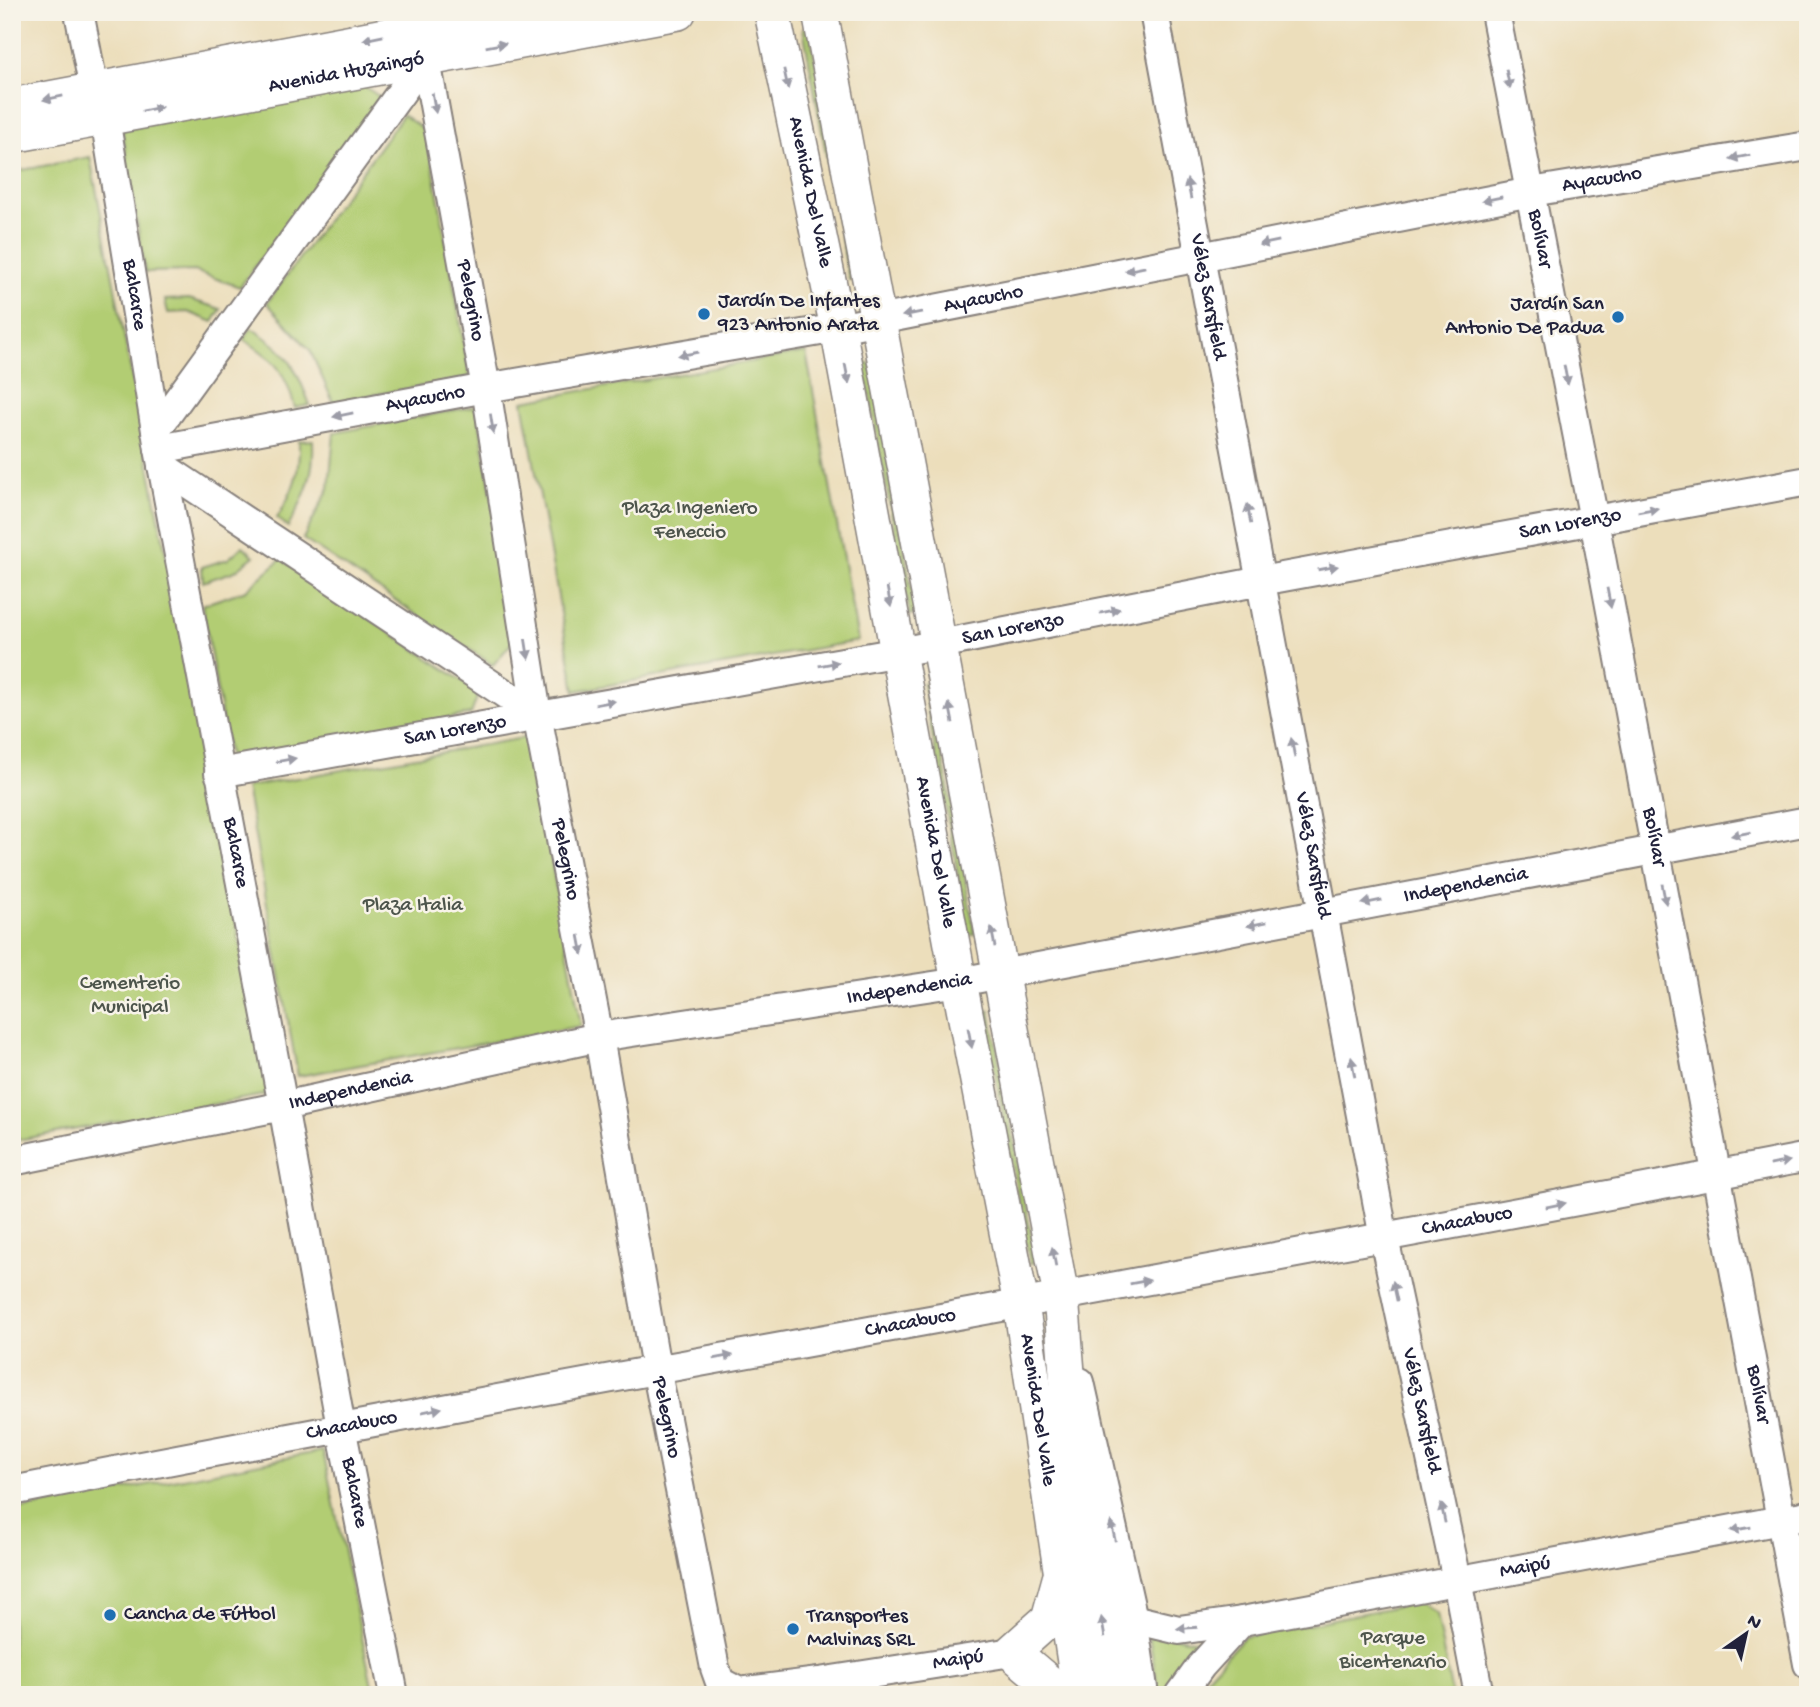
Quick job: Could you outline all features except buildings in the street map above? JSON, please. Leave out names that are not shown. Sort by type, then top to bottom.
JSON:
[{"type":"main road","name":"Avenida Ituzaingó","points":[[12,135],[99,104],[512,12]]},
{"type":"main road","name":"Avenida Ituzaingó","points":[[421,33],[678,12]]},
{"type":"main road","name":"Avenida Del Valle","points":[[772,12],[838,328],[1021,1304],[1080,1695]]},
{"type":"main road","name":"Avenida Del Valle","points":[[820,12],[1061,1296],[1073,1450],[1115,1695]]},
{"type":"main road","name":"Avenida Ituzaingó","points":[[12,106],[99,104]]},
{"type":"main road","points":[[1062,1571],[1049,1619],[1012,1652],[1063,1695]]},
{"type":"street","name":"Balcarce","points":[[79,12],[99,104],[159,448],[341,1427],[394,1695]]},
{"type":"street","name":"Vélez Sarsfield","points":[[1154,12],[1202,256],[1384,1238],[1479,1695]]},
{"type":"street","name":"Bolívar","points":[[1495,12],[1717,1175],[1794,1518],[1808,1664]]},
{"type":"street","name":"Pelegrino","points":[[421,33],[486,388],[537,715],[598,1037],[656,1368],[715,1668],[720,1682],[739,1692]]},
{"type":"street","points":[[421,33],[159,448],[537,715]]},
{"type":"street","name":"Ayacucho","points":[[159,448],[486,388],[838,328],[1531,192],[1808,145]]},
{"type":"street","name":"San Lorenzo","points":[[219,773],[939,645],[1261,581],[1808,481]]},
{"type":"street","name":"Independencia","points":[[12,1161],[283,1106],[598,1037],[959,982],[1808,821]]},
{"type":"street","name":"Chacabuco","points":[[12,1491],[656,1368],[1384,1238],[1808,1157]]},
{"type":"street","name":"Avenida Del Valle","points":[[1061,1296],[1133,1619],[1144,1695]]},
{"type":"street","name":"Maipú","points":[[1133,1619],[1179,1630],[1242,1621],[1794,1518]]},
{"type":"street","points":[[1180,1695],[1201,1666],[1242,1621]]},
{"type":"street","name":"Maipú","points":[[739,1692],[1012,1652]]},
{"type":"green space","points":[[803,28],[809,28],[854,279],[849,280]]},
{"type":"green space","points":[[358,82],[380,97],[240,287],[194,271],[145,272],[122,130]]},
{"type":"green space","points":[[403,115],[427,132],[470,378],[333,402],[310,350],[267,303]]},
{"type":"green space","name":"Cementerio Municipal","points":[[90,157],[269,1094],[12,1141],[12,172]]},
{"type":"green space","points":[[189,299],[221,309],[213,322],[188,312],[168,313],[165,300]]},
{"type":"green space","points":[[251,328],[274,344],[289,360],[310,405],[295,408],[278,368],[264,353],[243,339]]},
{"type":"green space","name":"Plaza Ingeniero Feneccio","points":[[806,352],[858,641],[575,691],[523,401]]},
{"type":"green space","points":[[870,363],[916,614],[910,615],[864,364]]},
{"type":"green space","points":[[477,406],[515,639],[493,665],[303,539],[329,488],[334,433]]},
{"type":"green space","points":[[313,440],[308,485],[288,527],[277,518],[295,481],[299,441]]},
{"type":"green space","points":[[243,546],[254,556],[235,571],[203,582],[202,567],[228,559]]},
{"type":"green space","points":[[281,559],[479,692],[471,714],[229,758],[202,605],[246,590]]},
{"type":"green space","points":[[929,683],[975,934],[969,935],[923,684]]},
{"type":"green space","name":"Plaza Italia","points":[[529,737],[581,1026],[298,1076],[246,787]]},
{"type":"green space","points":[[990,1011],[1036,1262],[1030,1263],[984,1012]]},
{"type":"green space","points":[[323,1451],[374,1695],[12,1695],[12,1511]]},
{"type":"green space","name":"Parque Bicentenario","points":[[1419,1602],[1436,1614],[1452,1695],[1190,1695],[1244,1637]]},
{"type":"green space","points":[[1148,1631],[1202,1642],[1181,1665],[1165,1695],[1159,1695]]},
{"type":"place","name":"Jardín De Infantes 923 Antonio Arata","points":[[704,314]]},
{"type":"place","name":"Jardín San Antonio De Padua","points":[[1618,317]]},
{"type":"place","name":"Cancha de Fútbol","points":[[110,1615]]},
{"type":"place","name":"Transportes Malvinas SRL","points":[[793,1629]]}]
